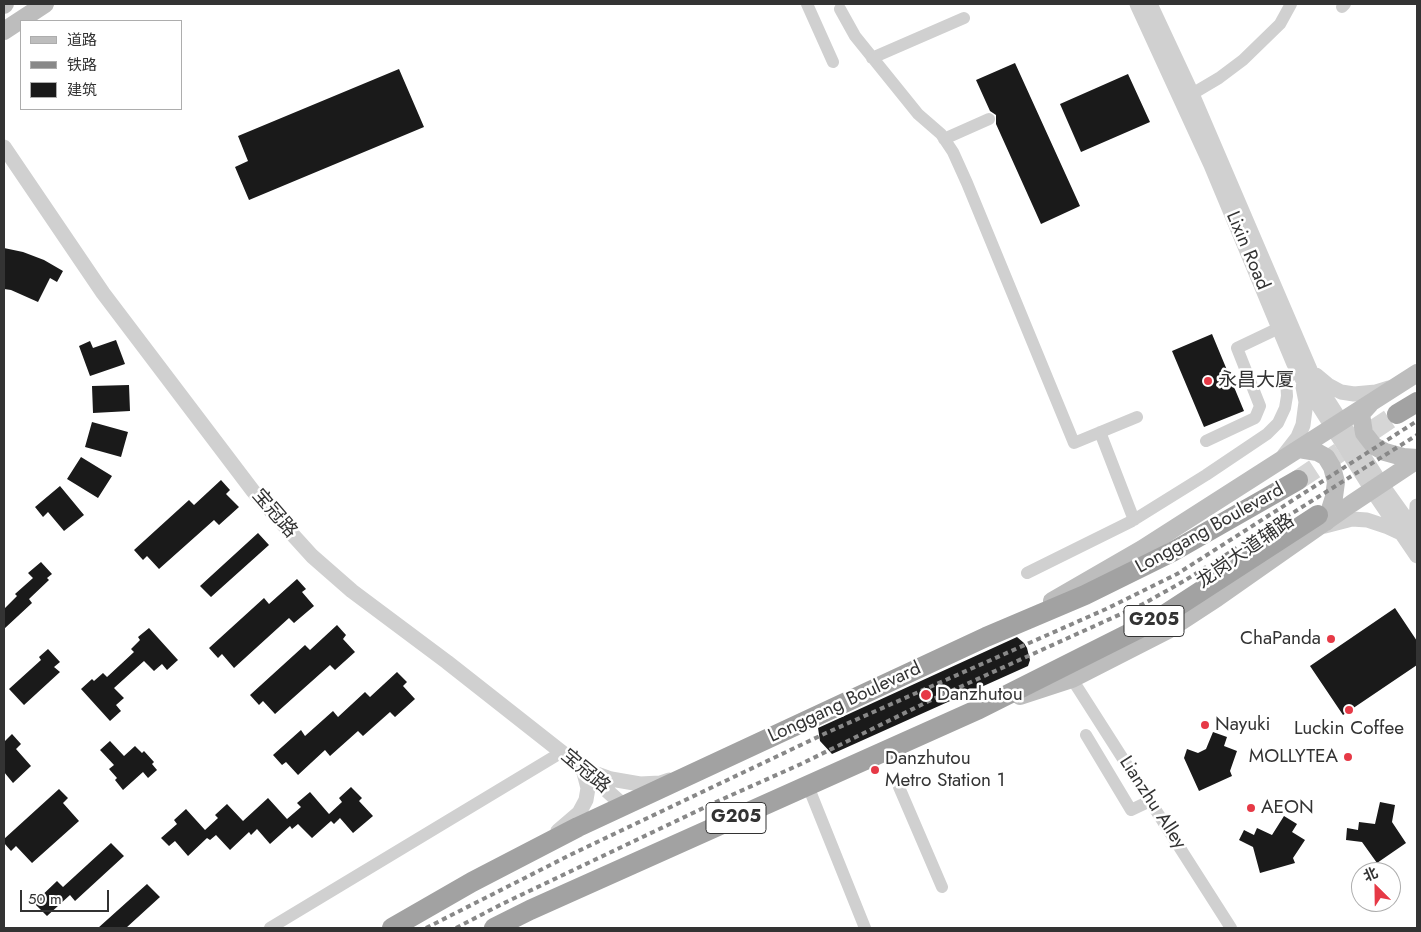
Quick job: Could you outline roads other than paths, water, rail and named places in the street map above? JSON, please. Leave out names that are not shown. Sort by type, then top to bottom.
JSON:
[{"type":"highway","points":[[1397,414],[1417,402]]},
{"type":"highway","name":"Longgang Boulevard","points":[[392,928],[472,882],[578,827],[986,638],[1085,595],[1172,552],[1298,480]]},
{"type":"highway","name":"G205","points":[[494,928],[530,910],[979,709],[1158,619],[1320,522]]},
{"type":"main road","points":[[21,20],[46,4]]},
{"type":"main road","points":[[4,31],[20,21]]},
{"type":"main road","points":[[986,638],[1142,548],[1417,373]]},
{"type":"main road","points":[[1374,399],[1361,414],[1364,433],[1374,446],[1385,452],[1417,459]]},
{"type":"main road","points":[[1299,449],[1316,452],[1326,457],[1332,468],[1336,482],[1334,497],[1320,522]]},
{"type":"main road","name":"龙岗大道辅路","points":[[979,709],[1072,679],[1168,630],[1217,598],[1320,522],[1377,488],[1417,459]]},
{"type":"street","points":[[807,4],[833,62]]},
{"type":"street","name":"Lixin Road","points":[[1137,4],[1216,163],[1303,372]]},
{"type":"street","name":"Lixin Road","points":[[1150,4],[1192,94],[1216,163],[1279,328],[1303,372],[1377,488],[1412,533],[1417,556]]},
{"type":"street","points":[[1192,94],[1219,78],[1243,60],[1280,24],[1290,4]]},
{"type":"street","points":[[840,9],[855,36],[872,58],[918,114],[941,134],[953,152],[1074,443],[1137,417]]},
{"type":"street","points":[[872,58],[964,18]]},
{"type":"street","points":[[944,139],[988,119]]},
{"type":"street","name":"宝冠路","points":[[4,147],[103,293],[253,491],[312,556],[352,591],[562,752],[624,806]]},
{"type":"street","points":[[1206,441],[1255,418],[1260,406],[1237,348],[1279,328]]},
{"type":"street","points":[[1303,372],[1341,392],[1358,395],[1376,392],[1397,385]]},
{"type":"street","points":[[1271,467],[1298,437],[1303,425],[1306,402],[1303,372]]},
{"type":"street","points":[[1027,573],[1134,520],[1268,434],[1278,423],[1285,408],[1287,396],[1286,380],[1303,372]]},
{"type":"street","points":[[1100,432],[1134,520]]},
{"type":"street","points":[[1320,522],[1352,519],[1367,520],[1412,533],[1417,506]]},
{"type":"street","name":"Lianzhu Alley","points":[[1072,679],[1231,928]]},
{"type":"street","points":[[1086,735],[1131,810],[1150,801]]},
{"type":"street","points":[[270,928],[562,752]]},
{"type":"street","points":[[583,769],[611,779],[640,784],[660,782],[704,769]]},
{"type":"street","points":[[536,849],[579,813],[586,800],[588,788],[583,769]]},
{"type":"street","points":[[808,786],[865,928]]},
{"type":"street","points":[[899,787],[942,888]]},
{"type":"tunnel","points":[[1298,480],[1397,414]]},
{"type":"railway","points":[[426,928],[572,854],[826,733],[1106,609],[1177,574],[1417,421]]},
{"type":"railway","points":[[456,928],[502,904],[716,802],[801,764],[929,701],[1143,604],[1184,581],[1417,435]]},
{"type":"place","name":"永昌大厦","points":[[1208,381]]},
{"type":"place","name":"ChaPanda","points":[[1331,639]]},
{"type":"place","name":"Danzhutou","points":[[926,695]]},
{"type":"place","name":"Luckin Coffee","points":[[1349,710]]},
{"type":"place","name":"Nayuki","points":[[1205,725]]},
{"type":"place","name":"MOLLYTEA","points":[[1348,757]]},
{"type":"place","name":"Danzhutou Metro Station 1","points":[[875,770]]},
{"type":"place","name":"AEON","points":[[1251,808]]}]
